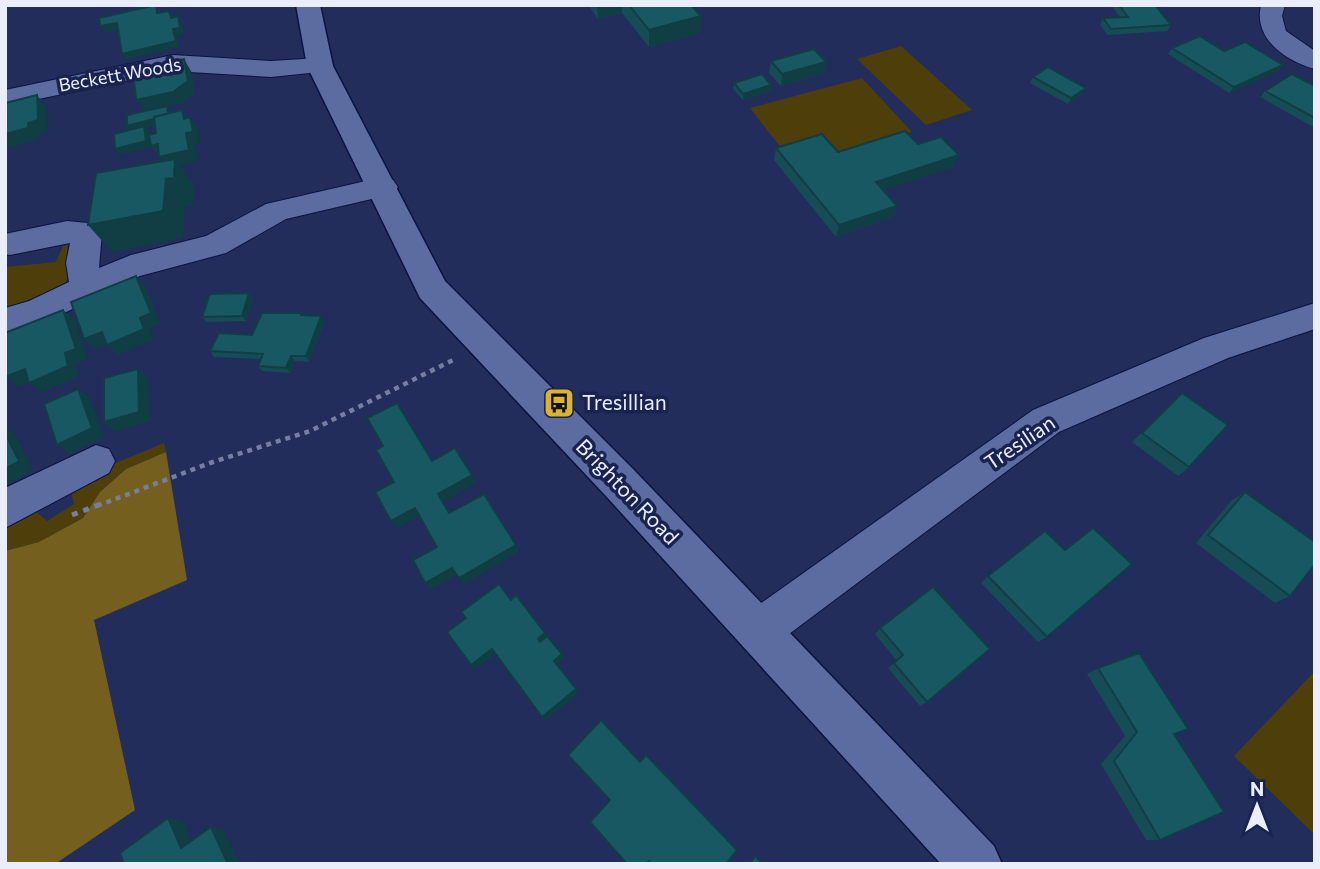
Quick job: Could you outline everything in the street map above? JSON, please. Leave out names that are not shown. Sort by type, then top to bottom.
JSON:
[{"type":"street","name":"Brighton Road","points":[[308,5],[320,66],[432,289],[976,864]]},
{"type":"street","points":[[1273,5],[1269,20],[1273,32],[1288,45],[1315,61]]},
{"type":"street","name":"Beckett Woods","points":[[5,98],[173,63],[271,69],[320,66]]},
{"type":"street","points":[[5,321],[40,310],[131,267],[215,245],[277,211],[383,187]]},
{"type":"street","points":[[10,244],[67,232],[87,232],[82,263],[86,286]]},
{"type":"street","name":"Tresilian","points":[[758,631],[1046,421],[1216,348],[1315,316]]},
{"type":"street","points":[[5,510],[25,496],[96,461]]},
{"type":"path","points":[[66,517],[210,463],[310,431],[395,391],[484,344]]},
{"type":"shaded area","points":[[901,46],[972,110],[926,125],[857,59]]},
{"type":"shaded area","points":[[862,78],[912,132],[835,155],[782,149],[750,108]]},
{"type":"shaded area","points":[[68,245],[68,272],[64,286],[5,312],[5,267],[56,262],[63,246]]},
{"type":"shaded area","points":[[164,443],[166,452],[126,469],[100,492],[83,518],[39,542],[5,551],[5,525],[34,510],[47,521],[74,504],[71,491],[101,469]]},
{"type":"shaded area","points":[[166,452],[187,580],[94,620],[135,810],[55,864],[5,864],[5,551],[39,542],[83,518],[100,492],[126,469]]},
{"type":"shaded area","points":[[1315,671],[1315,835],[1234,756]]},
{"type":"building","points":[[156,5],[157,13],[169,11],[171,18],[178,16],[180,28],[173,29],[176,41],[122,54],[117,23],[100,26],[99,18]]},
{"type":"building","points":[[629,5],[691,5],[701,16],[649,30]]},
{"type":"building","points":[[1119,5],[1155,5],[1171,25],[1111,29],[1103,18],[1128,17]]},
{"type":"building","points":[[1200,36],[1224,51],[1245,42],[1283,65],[1234,87],[1172,48]]},
{"type":"building","points":[[814,49],[826,62],[782,74],[771,61]]},
{"type":"building","points":[[184,59],[188,81],[173,92],[136,100],[133,71]]},
{"type":"building","points":[[1048,67],[1086,88],[1071,98],[1033,77]]},
{"type":"building","points":[[762,74],[771,85],[743,94],[734,83]]},
{"type":"building","points":[[1292,74],[1315,86],[1315,118],[1265,91]]},
{"type":"building","points":[[37,95],[38,120],[28,123],[28,128],[5,134],[5,103]]},
{"type":"building","points":[[167,106],[168,114],[127,126],[127,115]]},
{"type":"building","points":[[182,110],[184,119],[190,117],[193,132],[186,133],[189,150],[159,157],[158,144],[151,146],[149,135],[156,133],[154,117]]},
{"type":"building","points":[[144,126],[146,141],[115,149],[114,134]]},
{"type":"building","points":[[905,131],[918,144],[941,137],[959,155],[876,182],[897,206],[839,225],[776,148],[822,134],[838,152]]},
{"type":"building","points":[[175,159],[174,178],[166,179],[163,211],[88,225],[96,173]]},
{"type":"building","points":[[136,276],[151,313],[140,318],[144,329],[107,345],[102,332],[84,339],[71,302]]},
{"type":"building","points":[[249,293],[242,316],[202,317],[210,294]]},
{"type":"building","points":[[63,310],[76,349],[65,353],[68,366],[29,383],[25,369],[5,377],[5,333]]},
{"type":"building","points":[[262,313],[321,316],[306,356],[291,356],[286,368],[258,366],[263,354],[210,351],[219,333],[252,335]]},
{"type":"building","points":[[138,369],[139,412],[104,422],[104,378]]},
{"type":"building","points":[[78,389],[92,428],[57,445],[44,404]]},
{"type":"building","points":[[1182,393],[1228,425],[1189,467],[1142,433]]},
{"type":"building","points":[[397,403],[432,461],[455,448],[472,475],[438,494],[449,513],[484,494],[516,545],[459,578],[452,568],[425,583],[413,560],[437,547],[415,508],[391,521],[375,492],[394,482],[376,450],[383,446],[367,418]]},
{"type":"building","points":[[5,433],[19,461],[5,469]]},
{"type":"building","points":[[1245,492],[1315,542],[1315,564],[1290,596],[1208,535]]},
{"type":"building","points":[[1093,528],[1132,564],[1047,637],[988,576],[1045,531],[1065,550]]},
{"type":"building","points":[[499,584],[511,600],[516,595],[545,633],[538,639],[540,642],[547,636],[562,654],[554,661],[576,689],[542,717],[492,649],[471,665],[447,632],[466,618],[461,612]]},
{"type":"building","points":[[933,587],[990,649],[927,702],[894,663],[903,655],[880,628]]},
{"type":"building","points":[[1139,653],[1188,729],[1174,734],[1224,812],[1160,840],[1114,761],[1137,732],[1098,668]]},
{"type":"building","points":[[601,720],[640,762],[646,755],[737,850],[726,864],[651,864],[649,861],[646,864],[627,864],[590,822],[610,800],[568,755]]},
{"type":"building","points":[[168,818],[181,848],[211,827],[228,864],[124,864],[120,853]]},
{"type":"building","points":[[755,856],[763,864],[750,864]]},
{"type":"place","name":"Tresillian","points":[[559,403]]}]
